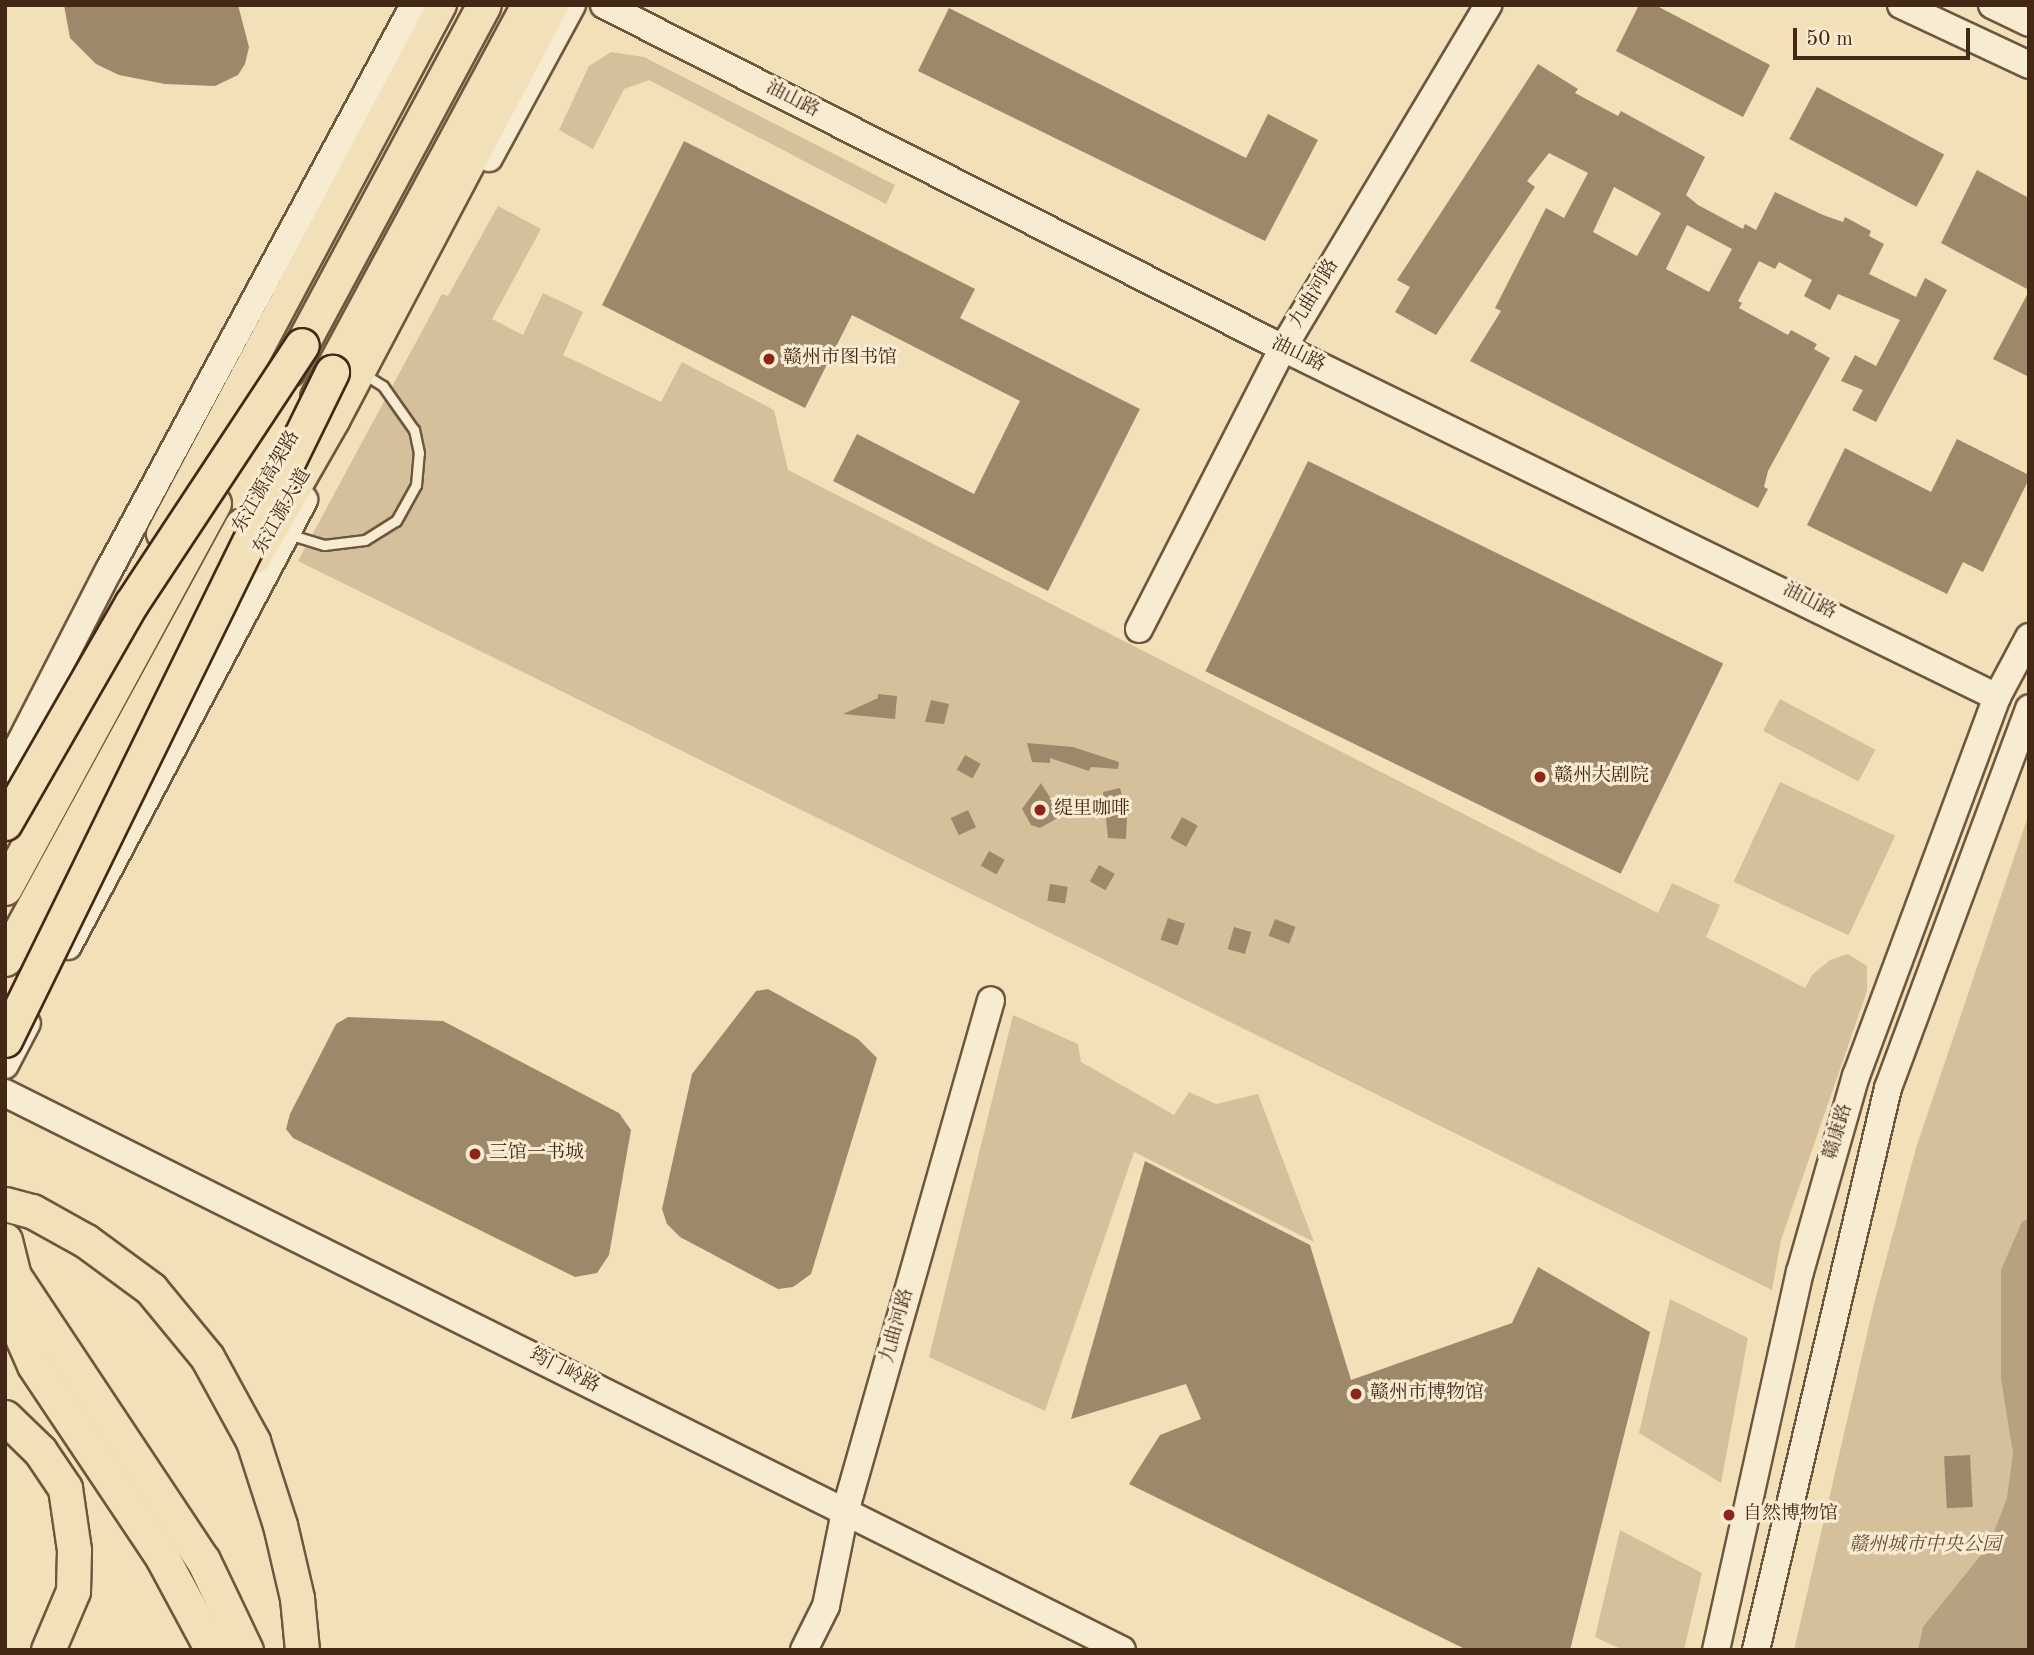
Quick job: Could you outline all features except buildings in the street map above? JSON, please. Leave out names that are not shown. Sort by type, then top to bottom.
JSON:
[{"type":"highway","name":"东江源高架路","points":[[5,888],[302,345],[483,5]]},
{"type":"highway","name":"东江源高架路","points":[[5,959],[184,624],[332,372],[530,5]]},
{"type":"highway","points":[[5,824],[131,604],[302,345]]},
{"type":"highway","points":[[5,1040],[332,372]]},
{"type":"highway","points":[[5,1204],[32,1211],[86,1241],[151,1289],[207,1357],[253,1441],[280,1525],[297,1598],[302,1650]]},
{"type":"highway","points":[[5,1240],[14,1276],[203,1560],[246,1650]]},
{"type":"highway","points":[[5,1299],[34,1366],[162,1557],[212,1650]]},
{"type":"highway","points":[[5,1417],[40,1451],[65,1488],[74,1550],[73,1591],[48,1650]]},
{"type":"main road","points":[[5,824],[442,5]]},
{"type":"main road","name":"东江源大道","points":[[5,1016],[335,421],[554,5]]},
{"type":"street","points":[[5,772],[109,570],[414,5]]},
{"type":"street","points":[[5,1065],[370,378],[572,5]]},
{"type":"street","name":"油山路","points":[[604,5],[1283,348],[1997,696]]},
{"type":"street","name":"九曲河路","points":[[1139,629],[1283,348],[1488,5]]},
{"type":"street","points":[[1900,5],[2029,65]]},
{"type":"street","points":[[1992,5],[2029,23]]},
{"type":"street","name":"赣康路","points":[[1716,1650],[1827,1171],[1856,1076],[1997,696],[2029,637]]},
{"type":"street","name":"赣康路","points":[[1756,1650],[1888,1088],[2029,708]]},
{"type":"street","name":"九曲河路","points":[[804,1650],[826,1606],[845,1512],[991,1000]]},
{"type":"street","name":"筠门岭路","points":[[5,1093],[1122,1650]]},
{"type":"lane","points":[[287,534],[324,545],[365,540],[396,521],[416,485],[419,453],[414,430],[383,386],[370,378]]},
{"type":"green space","points":[[611,52],[644,57],[895,185],[886,204],[649,80],[624,89],[593,149],[559,130],[589,66]]},
{"type":"green space","points":[[498,206],[541,229],[492,319],[523,335],[543,293],[583,312],[563,355],[661,402],[682,362],[774,410],[788,470],[1658,913],[1672,883],[1720,905],[1706,937],[1805,988],[1812,975],[1830,960],[1848,954],[1867,966],[1867,991],[1781,1240],[1772,1290],[298,561],[442,294],[448,296]]},
{"type":"green space","points":[[1780,699],[1875,750],[1858,781],[1763,731]]},
{"type":"green space","points":[[1780,782],[1895,836],[1849,935],[1734,882]]},
{"type":"green space","name":"赣州城市中央公园","points":[[2029,813],[2029,1650],[1794,1650],[1873,1308],[1916,1148]]},
{"type":"green space","points":[[1013,1015],[1078,1044],[1081,1062],[1174,1115],[1189,1092],[1216,1104],[1258,1094],[1314,1242],[1134,1152],[1045,1411],[929,1357]]},
{"type":"green space","points":[[1670,1299],[1748,1338],[1721,1483],[1639,1433]]},
{"type":"green space","points":[[1620,1530],[1702,1573],[1684,1650],[1623,1650],[1595,1637]]},
{"type":"shaded area","points":[[2029,1218],[2029,1650],[1918,1650],[1923,1627],[1989,1545],[2007,1498],[2013,1453],[2001,1379],[2001,1270],[2022,1222]]},
{"type":"place","name":"赣州市图书馆","points":[[769,359]]},
{"type":"place","name":"赣州大剧院","points":[[1540,777]]},
{"type":"place","name":"缇里咖啡","points":[[1040,810]]},
{"type":"place","name":"三馆一书城","points":[[475,1154]]},
{"type":"place","name":"赣州市博物馆","points":[[1356,1394]]},
{"type":"place","name":"自然博物馆","points":[[1729,1515]]}]
